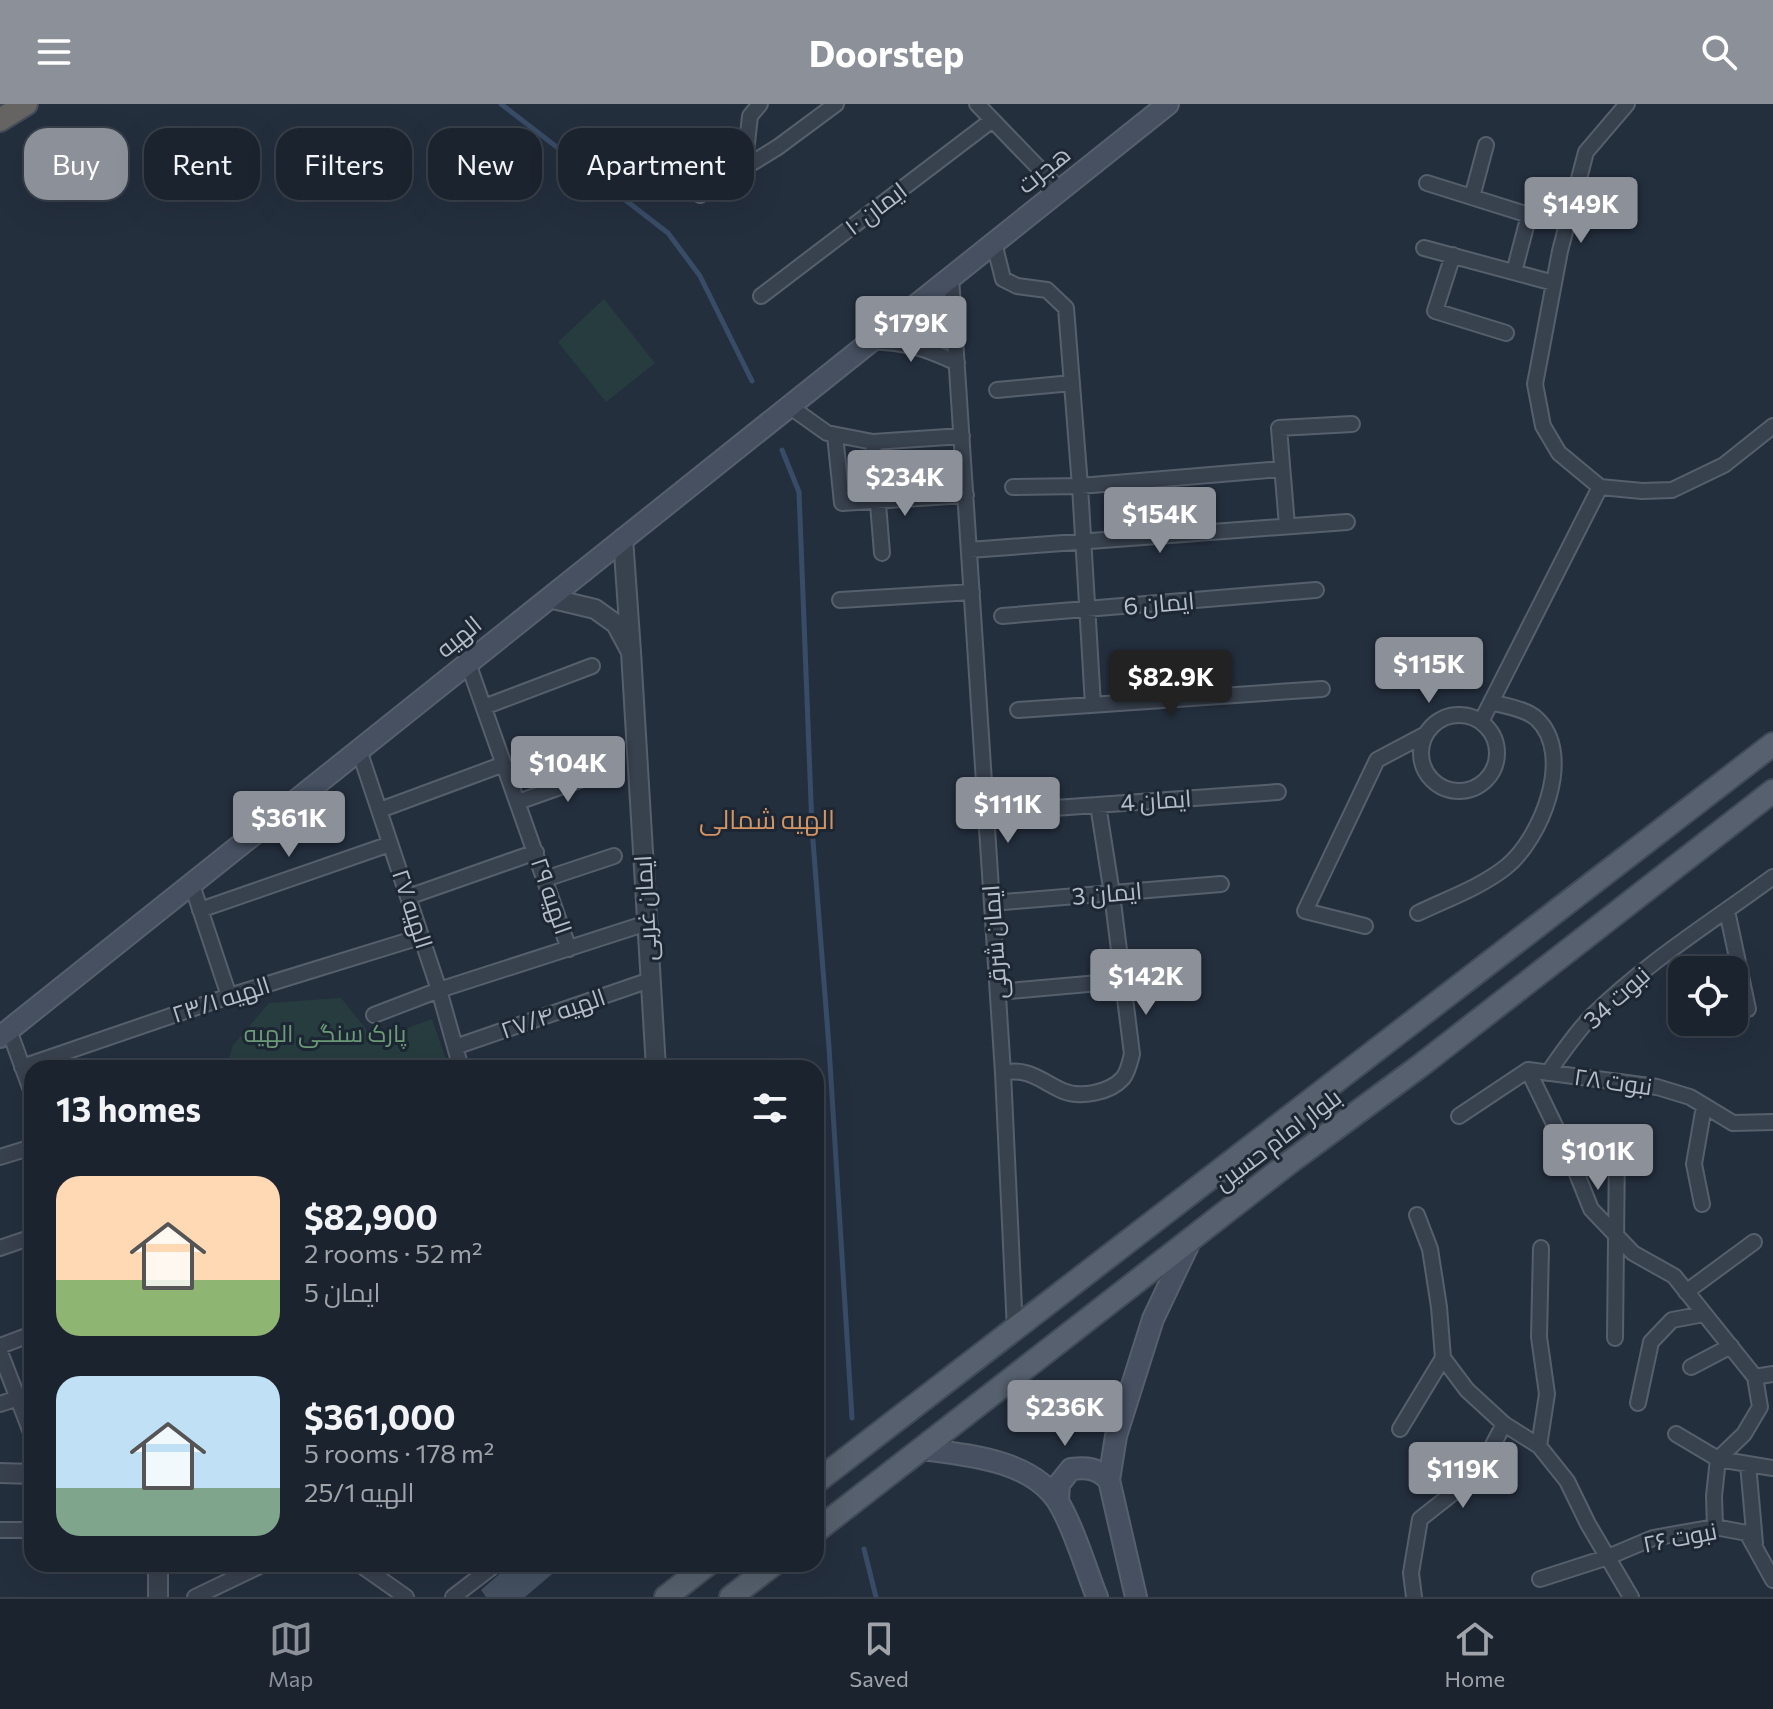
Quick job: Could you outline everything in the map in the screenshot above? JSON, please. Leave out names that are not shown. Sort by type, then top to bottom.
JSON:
[{"type":"highway","points":[[0,120],[26,104]]},
{"type":"main road","name":"هجرت","points":[[951,277],[1168,104]]},
{"type":"main road","name":"الهیه","points":[[5,1034],[951,277]]},
{"type":"main road","name":"بلوار امام حسین","points":[[824,1476],[1773,744]]},
{"type":"main road","name":"بلوار امام حسین","points":[[824,1525],[1773,791]]},
{"type":"main road","points":[[1136,1597],[1109,1480],[1123,1410],[1153,1319],[1191,1239]]},
{"type":"main road","points":[[922,1449],[968,1455],[1013,1466],[1033,1478],[1058,1501],[1097,1597]]},
{"type":"main road","points":[[1058,1501],[1059,1484],[1071,1469],[1090,1468],[1101,1472],[1109,1480]]},
{"type":"main road","points":[[666,1597],[686,1572]]},
{"type":"main road","points":[[731,1597],[764,1572]]},
{"type":"street","points":[[749,128],[750,116],[760,104]]},
{"type":"street","points":[[754,163],[836,104]]},
{"type":"street","points":[[977,104],[1060,190]]},
{"type":"street","points":[[1627,104],[1586,152],[1554,283],[1535,384],[1543,426],[1559,453],[1600,487],[1642,491],[1672,490],[1724,465],[1773,426]]},
{"type":"street","name":"ایمان ۱۰","points":[[761,296],[991,121]]},
{"type":"street","points":[[1472,197],[1486,145]]},
{"type":"street","points":[[1427,183],[1529,215],[1514,272]]},
{"type":"street","points":[[994,243],[1003,279],[1017,286],[1047,290],[1066,308],[1093,705]]},
{"type":"street","points":[[1424,248],[1554,283]]},
{"type":"street","points":[[1453,255],[1435,311],[1506,333]]},
{"type":"street","name":"ایمان شرقی","points":[[951,277],[1003,1073],[1015,1330]]},
{"type":"street","points":[[870,341],[907,343],[932,350],[957,363]]},
{"type":"street","points":[[997,390],[1072,383]]},
{"type":"street","points":[[789,406],[827,433],[873,442],[962,436]]},
{"type":"street","points":[[1287,526],[1279,428],[1352,424]]},
{"type":"street","points":[[835,435],[842,503],[966,495]]},
{"type":"street","points":[[873,442],[882,553]]},
{"type":"street","points":[[1013,487],[1080,486],[1282,469]]},
{"type":"street","points":[[1481,722],[1600,487]]},
{"type":"street","points":[[969,550],[1347,522]]},
{"type":"street","name":"ایمان غربی","points":[[623,538],[655,1060]]},
{"type":"street","name":"ایمان 6","points":[[1002,616],[1316,590]]},
{"type":"street","points":[[840,600],[972,592]]},
{"type":"street","points":[[549,598],[595,609],[616,624],[631,652]]},
{"type":"street","name":"الهیه ۲۹","points":[[468,663],[569,949]]},
{"type":"street","points":[[484,707],[592,666]]},
{"type":"street","points":[[1018,710],[1322,689]]},
{"type":"street","points":[[1418,913],[1505,868],[1530,841],[1547,808],[1551,756],[1545,728],[1534,716],[1491,702]]},
{"type":"street","points":[[1365,926],[1305,911],[1377,760],[1426,734],[1445,718],[1457,715],[1481,722],[1496,742],[1495,766],[1489,777],[1469,790],[1444,788],[1425,771],[1421,759],[1426,734]]},
{"type":"street","name":"الهیه ۲۷","points":[[359,750],[439,990],[459,1060]]},
{"type":"street","points":[[380,810],[504,764]]},
{"type":"street","points":[[518,802],[605,771]]},
{"type":"street","name":"ایمان 4","points":[[986,813],[1278,792]]},
{"type":"street","points":[[1003,1073],[1018,1069],[1067,1092],[1093,1093],[1113,1086],[1125,1076],[1132,1054],[1098,805]]},
{"type":"street","points":[[200,910],[390,844]]},
{"type":"street","points":[[408,897],[536,852]]},
{"type":"street","points":[[545,879],[614,856]]},
{"type":"street","name":"نبوت 34","points":[[1548,1073],[1593,1015],[1636,979],[1773,877]]},
{"type":"street","name":"ایمان 3","points":[[992,903],[1221,884]]},
{"type":"street","points":[[192,885],[229,996]]},
{"type":"street","points":[[1727,911],[1737,956]]},
{"type":"street","points":[[374,1015],[439,990],[647,923]]},
{"type":"street","name":"الهیه ۲۳/۱","points":[[42,1060],[229,996],[420,937]]},
{"type":"street","points":[[998,992],[1189,975]]},
{"type":"street","name":"الهیه ۲۷/۴","points":[[455,1047],[650,980]]},
{"type":"street","points":[[5,1034],[24,1072]]},
{"type":"street","points":[[1459,1116],[1528,1070],[1571,1159],[1591,1209],[1633,1253],[1674,1276],[1755,1377],[1760,1407],[1744,1434],[1718,1459],[1715,1527]]},
{"type":"street","name":"نبوت ۲۸","points":[[1528,1070],[1657,1087],[1690,1097],[1733,1123],[1773,1122]]},
{"type":"street","points":[[1702,1204],[1694,1164],[1704,1106]]},
{"type":"street","points":[[1615,1338],[1617,1147]]},
{"type":"street","points":[[0,1157],[24,1150]]},
{"type":"street","points":[[1417,1215],[1430,1249],[1443,1358],[1467,1390],[1504,1424],[1539,1446],[1567,1481],[1631,1597]]},
{"type":"street","points":[[0,1248],[24,1240]]},
{"type":"street","points":[[1686,1292],[1754,1242]]},
{"type":"street","points":[[1539,1446],[1547,1394],[1539,1337],[1541,1248]]},
{"type":"street","points":[[1638,1403],[1651,1342],[1672,1320],[1704,1314]]},
{"type":"street","points":[[0,1346],[24,1337]]},
{"type":"street","points":[[1691,1367],[1731,1346]]},
{"type":"street","points":[[0,1352],[24,1414]]},
{"type":"street","points":[[1400,1429],[1443,1358]]},
{"type":"street","points":[[1755,1377],[1773,1374]]},
{"type":"street","points":[[0,1404],[18,1398]]},
{"type":"street","points":[[1414,1597],[1411,1573],[1420,1519],[1453,1493],[1484,1462],[1504,1424]]},
{"type":"street","points":[[1676,1434],[1718,1459],[1773,1468]]},
{"type":"street","points":[[1748,1464],[1756,1547],[1773,1580]]},
{"type":"street","points":[[0,1473],[24,1474]]},
{"type":"street","name":"نبوت ۲۶","points":[[1540,1579],[1608,1557],[1653,1538],[1715,1527],[1747,1533],[1756,1547]]},
{"type":"street","points":[[0,1530],[24,1530]]},
{"type":"street","points":[[158,1572],[158,1597]]},
{"type":"street","points":[[195,1597],[247,1572]]},
{"type":"street","points":[[370,1572],[406,1597]]},
{"type":"street","points":[[453,1597],[486,1572]]},
{"type":"green space","points":[[604,299],[655,363],[606,402],[558,342]]},
{"type":"green space","name":"پارک سنگی الهیه","points":[[341,998],[375,1040],[432,1019],[446,1060],[228,1060],[233,1045],[269,1003]]},
{"type":"building","points":[[502,1572],[555,1572],[525,1597],[486,1597],[481,1590]]},
{"type":"waterway","points":[[501,104],[668,233],[700,276],[752,381]]},
{"type":"waterway","points":[[782,450],[799,492],[812,828],[852,1418]]},
{"type":"waterway","points":[[864,1549],[876,1597]]},
{"type":"district","name":"الهیه شمالی","points":[[767,820]]}]
